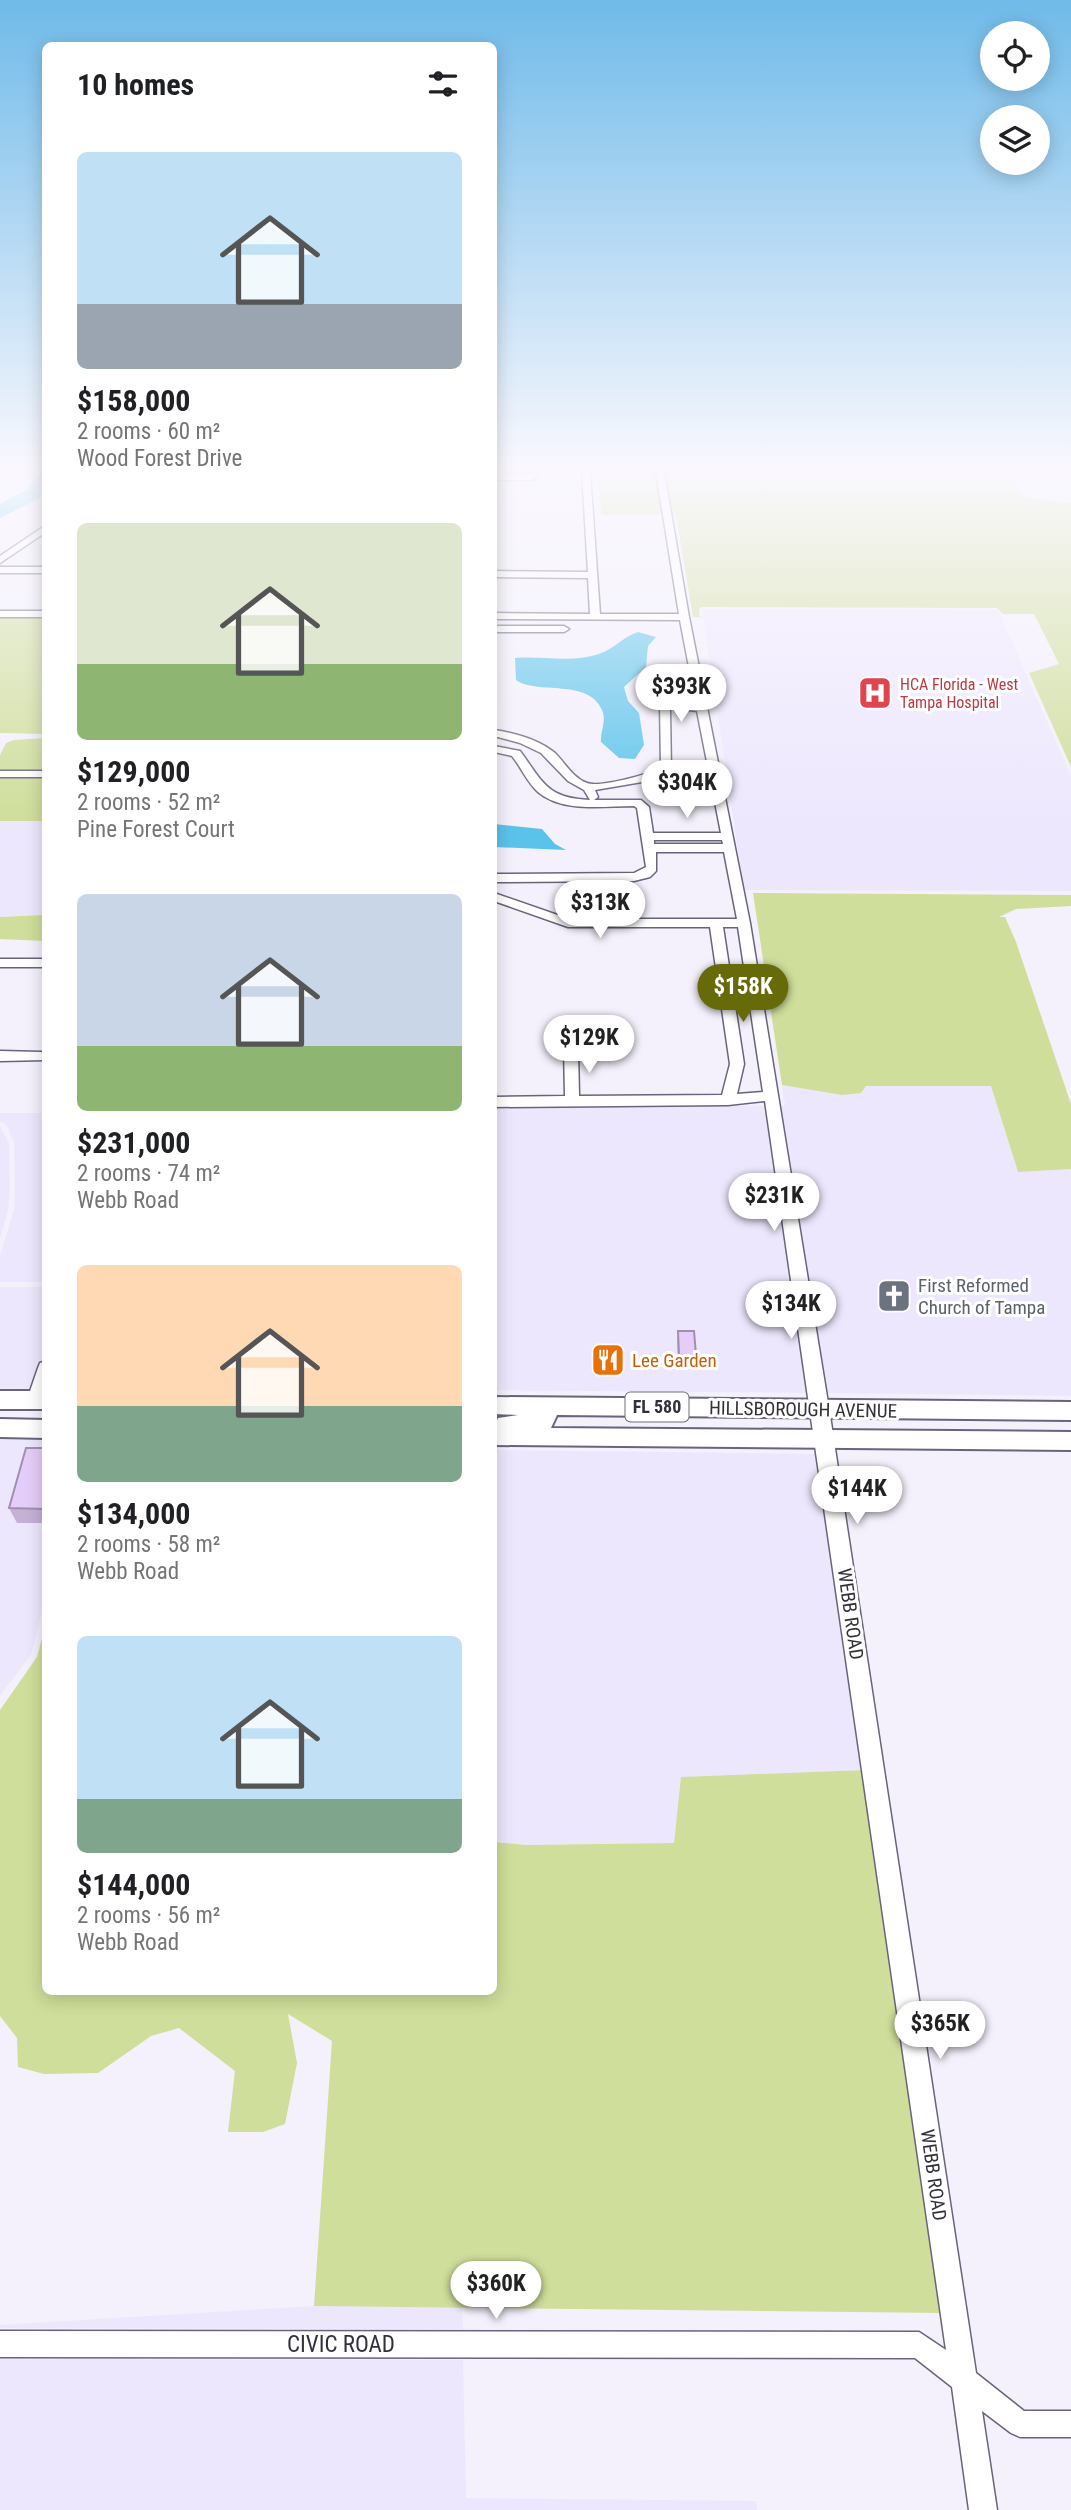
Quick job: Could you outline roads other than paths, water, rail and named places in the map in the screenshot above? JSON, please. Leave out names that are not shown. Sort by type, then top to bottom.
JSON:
[{"type":"main road","points":[[0,1400],[42,1404]]},
{"type":"main road","points":[[0,1412],[42,1404]]},
{"type":"main road","name":"HILLSBOROUGH AVENUE","points":[[497,1406],[1071,1411]]},
{"type":"main road","points":[[497,1423],[544,1423],[551,1407]]},
{"type":"main road","points":[[0,1429],[42,1429]]},
{"type":"main road","name":"HILLSBOROUGH AVENUE","points":[[497,1436],[825,1439],[1066,1436]]},
{"type":"street","points":[[593,589],[595,616]]},
{"type":"street","name":"WEBB ROAD","points":[[679,589],[744,922],[825,1439],[983,2510]]},
{"type":"street","points":[[0,614],[42,614]]},
{"type":"street","points":[[497,616],[684,617]]},
{"type":"street","points":[[497,629],[564,629]]},
{"type":"street","points":[[497,734],[533,743],[551,756],[572,782],[589,789],[650,778],[667,769],[665,704],[701,705]]},
{"type":"street","points":[[497,750],[516,753],[534,781],[552,796],[573,802],[638,802],[643,807],[652,868],[646,874],[634,877],[497,878]]},
{"type":"street","points":[[0,774],[42,774]]},
{"type":"street","points":[[589,789],[594,802]]},
{"type":"street","points":[[648,842],[729,843]]},
{"type":"street","points":[[497,898],[568,923],[744,922]]},
{"type":"street","points":[[716,922],[737,1064],[728,1100]]},
{"type":"street","points":[[0,963],[42,963]]},
{"type":"street","points":[[572,1048],[572,1101]]},
{"type":"street","points":[[0,1056],[41,1057]]},
{"type":"street","points":[[497,1102],[728,1100],[771,1096]]},
{"type":"street","name":"CIVIC ROAD","points":[[0,2344],[919,2345],[1020,2424],[1071,2424]]},
{"type":"water","points":[[638,632],[656,637],[648,646],[646,667],[624,687],[628,701],[639,713],[644,745],[635,759],[619,758],[601,742],[604,722],[602,710],[595,700],[586,694],[574,690],[536,687],[516,680],[515,658],[589,657],[604,652]]},
{"type":"water","points":[[497,824],[542,829],[555,844],[566,850],[497,847]]},
{"type":"place","name":"HCA Florida - West Tampa Hospital","points":[[875,693]]},
{"type":"place","name":"First Reformed Church of Tampa","points":[[894,1296]]},
{"type":"place","name":"Lee Garden","points":[[608,1360]]}]
